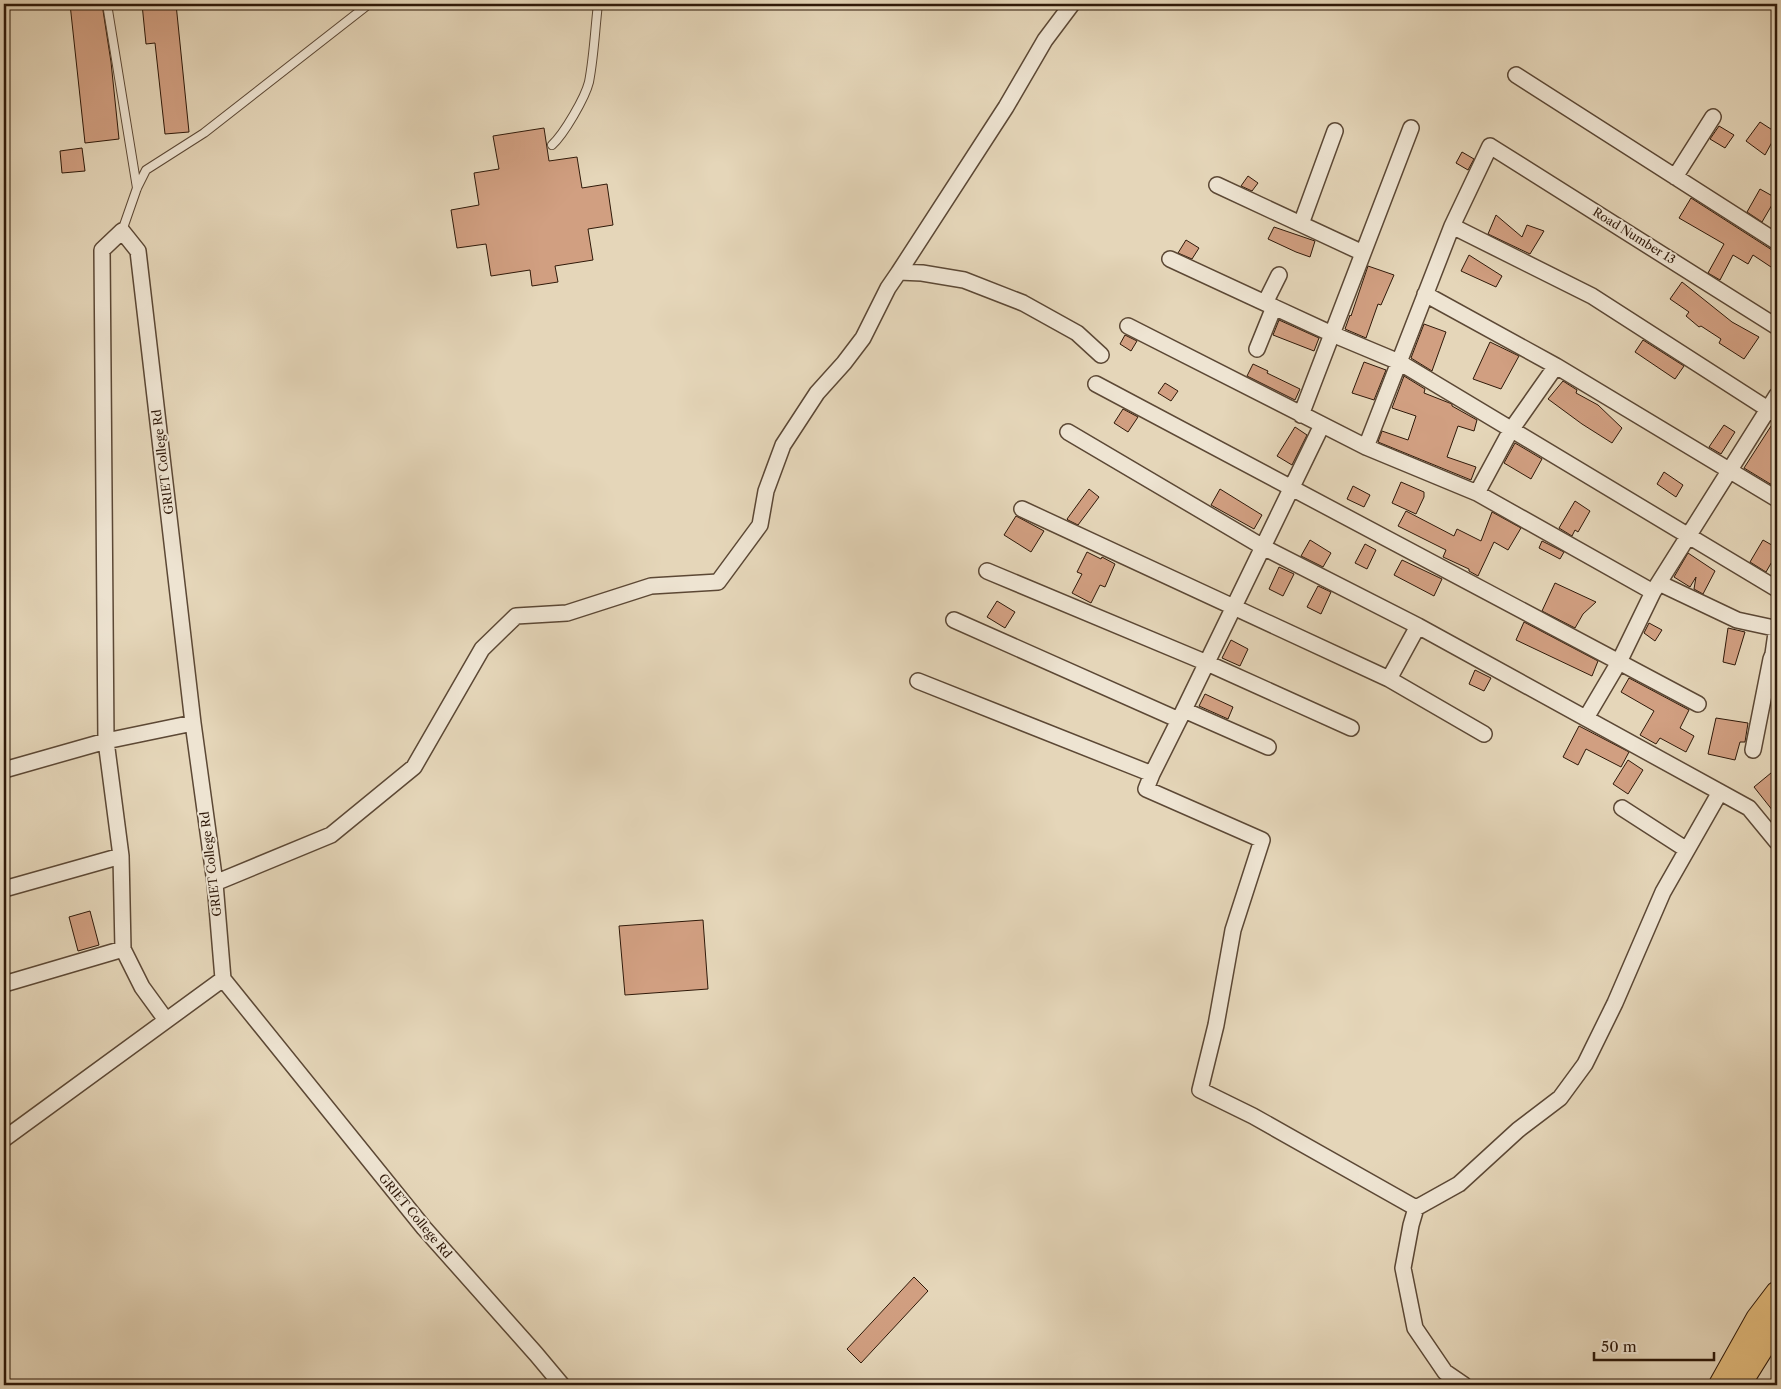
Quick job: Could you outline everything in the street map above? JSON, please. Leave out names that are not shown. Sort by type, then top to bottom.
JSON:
[{"type":"main road","points":[[1721,1385],[1758,1318],[1777,1294]]},
{"type":"main road","points":[[1738,1385],[1777,1323]]},
{"type":"street","points":[[215,883],[331,835],[414,767],[482,649],[516,616],[567,613],[651,586],[718,582],[760,525],[766,491],[783,445],[817,393],[863,338],[888,288],[1006,107],[1045,40],[1072,4]]},
{"type":"street","points":[[1516,75],[1777,242]]},
{"type":"street","points":[[1675,177],[1712,117]]},
{"type":"street","points":[[1301,414],[1411,128]]},
{"type":"street","points":[[1301,224],[1335,131]]},
{"type":"street","name":"Road Number 13","points":[[1452,226],[1490,146],[1777,327]]},
{"type":"street","points":[[1217,185],[1363,253]]},
{"type":"street","points":[[1366,447],[1452,226],[1592,296],[1773,412]]},
{"type":"street","points":[[122,230],[102,250],[106,741],[121,856],[123,949],[142,987],[166,1020]]},
{"type":"street","name":"GRIET College Rd","points":[[122,230],[138,251],[193,723],[215,883],[223,979],[424,1228],[562,1385]]},
{"type":"street","points":[[1170,259],[1332,334],[1399,362],[1777,589]]},
{"type":"street","points":[[899,272],[922,273],[964,280],[1023,303],[1077,333],[1101,355]]},
{"type":"street","points":[[1257,349],[1279,275]]},
{"type":"street","points":[[1425,294],[1556,366],[1777,499]]},
{"type":"street","points":[[1128,326],[1366,447],[1477,493],[1656,587],[1737,620],[1774,628],[1776,633],[1775,654],[1753,750]]},
{"type":"street","points":[[1477,493],[1511,430],[1556,366]]},
{"type":"street","points":[[1096,384],[1698,704]]},
{"type":"street","points":[[1586,718],[1619,662],[1656,587],[1731,471],[1773,412],[1777,395]]},
{"type":"street","points":[[1322,425],[1146,789],[1262,840],[1233,930],[1216,1025],[1200,1090],[1254,1116],[1416,1208]]},
{"type":"street","points":[[1068,432],[1263,547],[1418,626],[1748,808],[1777,842]]},
{"type":"street","points":[[1022,509],[1389,678],[1484,734]]},
{"type":"street","points":[[987,571],[1207,663],[1351,728]]},
{"type":"street","points":[[954,620],[1181,715],[1268,747]]},
{"type":"street","points":[[1389,678],[1418,626]]},
{"type":"street","points":[[918,681],[1152,774]]},
{"type":"street","points":[[4,770],[106,741],[193,723]]},
{"type":"street","points":[[1464,1385],[1445,1372],[1415,1328],[1403,1268],[1410,1225],[1416,1208],[1459,1184],[1518,1130],[1560,1098],[1580,1071],[1615,1003],[1663,892],[1720,792]]},
{"type":"street","points":[[1622,808],[1687,850]]},
{"type":"street","points":[[4,889],[121,856]]},
{"type":"street","points":[[4,984],[123,949]]},
{"type":"street","points":[[4,1138],[223,979]]},
{"type":"lane","points":[[107,4],[137,188]]},
{"type":"lane","points":[[122,230],[137,188],[146,170],[204,133],[369,4]]},
{"type":"lane","points":[[552,145],[560,138],[573,117],[589,83],[598,4]]},
{"type":"building","points":[[70,4],[102,4],[111,62],[119,139],[85,143]]},
{"type":"building","points":[[142,4],[176,4],[189,132],[165,134],[155,43],[146,44]]},
{"type":"building","points":[[1760,122],[1777,133],[1765,155],[1746,141]]},
{"type":"building","points":[[1719,126],[1734,135],[1725,148],[1710,139]]},
{"type":"building","points":[[544,128],[549,161],[577,157],[582,188],[607,184],[613,225],[588,229],[593,260],[555,266],[558,282],[532,286],[530,270],[491,276],[486,244],[457,248],[451,210],[479,205],[474,173],[499,169],[493,136]]},
{"type":"building","points":[[82,148],[85,171],[62,173],[60,151]]},
{"type":"building","points":[[1462,152],[1474,159],[1468,170],[1456,163]]},
{"type":"building","points":[[1248,176],[1258,183],[1252,191],[1241,186]]},
{"type":"building","points":[[1760,189],[1776,198],[1762,222],[1747,212]]},
{"type":"building","points":[[1691,198],[1772,250],[1777,251],[1777,271],[1753,255],[1748,264],[1733,255],[1720,280],[1708,273],[1724,244],[1679,218]]},
{"type":"building","points":[[1496,215],[1522,237],[1527,225],[1544,231],[1530,254],[1488,234]]},
{"type":"building","points":[[1274,227],[1315,241],[1310,257],[1268,239]]},
{"type":"building","points":[[1186,240],[1199,248],[1192,259],[1178,253]]},
{"type":"building","points":[[1469,255],[1502,276],[1496,287],[1461,271]]},
{"type":"building","points":[[1368,266],[1394,275],[1381,305],[1378,304],[1366,338],[1345,329]]},
{"type":"building","points":[[1682,282],[1732,322],[1759,337],[1744,359],[1719,343],[1721,339],[1701,326],[1699,327],[1686,316],[1689,312],[1670,299]]},
{"type":"building","points":[[1279,320],[1319,338],[1314,351],[1273,335]]},
{"type":"building","points":[[1424,324],[1446,332],[1432,371],[1411,358]]},
{"type":"building","points":[[1125,335],[1137,341],[1131,351],[1120,344]]},
{"type":"building","points":[[1643,340],[1684,366],[1675,379],[1635,352]]},
{"type":"building","points":[[1490,342],[1519,356],[1501,389],[1473,379]]},
{"type":"building","points":[[1364,362],[1386,370],[1374,400],[1352,393]]},
{"type":"building","points":[[1253,364],[1300,389],[1295,400],[1247,376]]},
{"type":"building","points":[[1404,376],[1425,389],[1424,393],[1452,404],[1452,406],[1477,420],[1474,431],[1458,426],[1447,457],[1476,467],[1471,480],[1378,442],[1382,431],[1408,440],[1416,416],[1392,408]]},
{"type":"building","points":[[1563,381],[1577,390],[1576,393],[1598,405],[1622,428],[1612,443],[1548,399]]},
{"type":"building","points":[[1165,383],[1178,391],[1171,401],[1158,393]]},
{"type":"building","points":[[1123,409],[1138,417],[1128,432],[1114,423]]},
{"type":"building","points":[[1773,423],[1777,424],[1777,488],[1744,468]]},
{"type":"building","points":[[1724,425],[1735,432],[1721,454],[1709,447]]},
{"type":"building","points":[[1295,427],[1307,435],[1292,465],[1277,456]]},
{"type":"building","points":[[1515,443],[1542,459],[1531,479],[1504,463]]},
{"type":"building","points":[[1664,472],[1683,485],[1676,497],[1657,484]]},
{"type":"building","points":[[1401,482],[1424,492],[1424,497],[1416,514],[1392,503]]},
{"type":"building","points":[[1353,486],[1370,495],[1364,507],[1347,499]]},
{"type":"building","points":[[1089,489],[1099,497],[1078,525],[1067,519]]},
{"type":"building","points":[[1220,489],[1262,515],[1254,529],[1211,505]]},
{"type":"building","points":[[1575,501],[1590,511],[1578,532],[1575,530],[1572,536],[1559,528]]},
{"type":"building","points":[[1406,511],[1454,536],[1457,529],[1481,541],[1492,512],[1521,528],[1508,550],[1494,542],[1478,576],[1469,571],[1469,569],[1443,557],[1446,550],[1398,526]]},
{"type":"building","points":[[1016,516],[1044,531],[1031,552],[1004,535]]},
{"type":"building","points":[[1310,540],[1331,553],[1323,567],[1301,556]]},
{"type":"building","points":[[1763,540],[1777,548],[1777,553],[1766,572],[1750,562]]},
{"type":"building","points":[[1542,541],[1564,552],[1560,559],[1539,548]]},
{"type":"building","points":[[1365,544],[1376,550],[1367,569],[1355,563]]},
{"type":"building","points":[[1087,552],[1115,564],[1105,587],[1100,585],[1091,603],[1072,593],[1082,574],[1077,572]]},
{"type":"building","points":[[1688,553],[1715,571],[1703,594],[1694,589],[1696,577],[1690,587],[1674,577]]},
{"type":"building","points":[[1402,560],[1442,579],[1434,596],[1394,575]]},
{"type":"building","points":[[1279,567],[1294,574],[1283,596],[1269,589]]},
{"type":"building","points":[[1555,583],[1596,602],[1583,614],[1575,628],[1542,611]]},
{"type":"building","points":[[1318,586],[1331,592],[1321,614],[1307,607]]},
{"type":"building","points":[[997,601],[1015,612],[1005,628],[987,617]]},
{"type":"building","points":[[1524,622],[1598,661],[1592,676],[1516,640]]},
{"type":"building","points":[[1649,623],[1662,630],[1655,641],[1644,633]]},
{"type":"building","points":[[1728,628],[1745,632],[1735,665],[1723,662]]},
{"type":"building","points":[[1231,640],[1248,649],[1240,666],[1222,658]]},
{"type":"building","points":[[1475,670],[1491,678],[1484,691],[1469,684]]},
{"type":"building","points":[[1629,678],[1689,710],[1680,728],[1694,736],[1686,752],[1660,738],[1656,744],[1640,735],[1654,711],[1621,692]]},
{"type":"building","points":[[1205,694],[1233,707],[1228,719],[1199,706]]},
{"type":"building","points":[[1716,718],[1748,723],[1745,742],[1740,742],[1735,760],[1708,754]]},
{"type":"building","points":[[1579,726],[1629,752],[1621,767],[1586,749],[1578,765],[1563,757]]},
{"type":"building","points":[[1628,760],[1643,770],[1628,794],[1613,784]]},
{"type":"building","points":[[1777,768],[1777,816],[1754,787]]},
{"type":"building","points":[[90,911],[99,945],[78,951],[69,917]]},
{"type":"building","points":[[703,920],[708,989],[625,995],[619,926]]},
{"type":"building","points":[[914,1277],[928,1291],[861,1363],[847,1349]]}]
